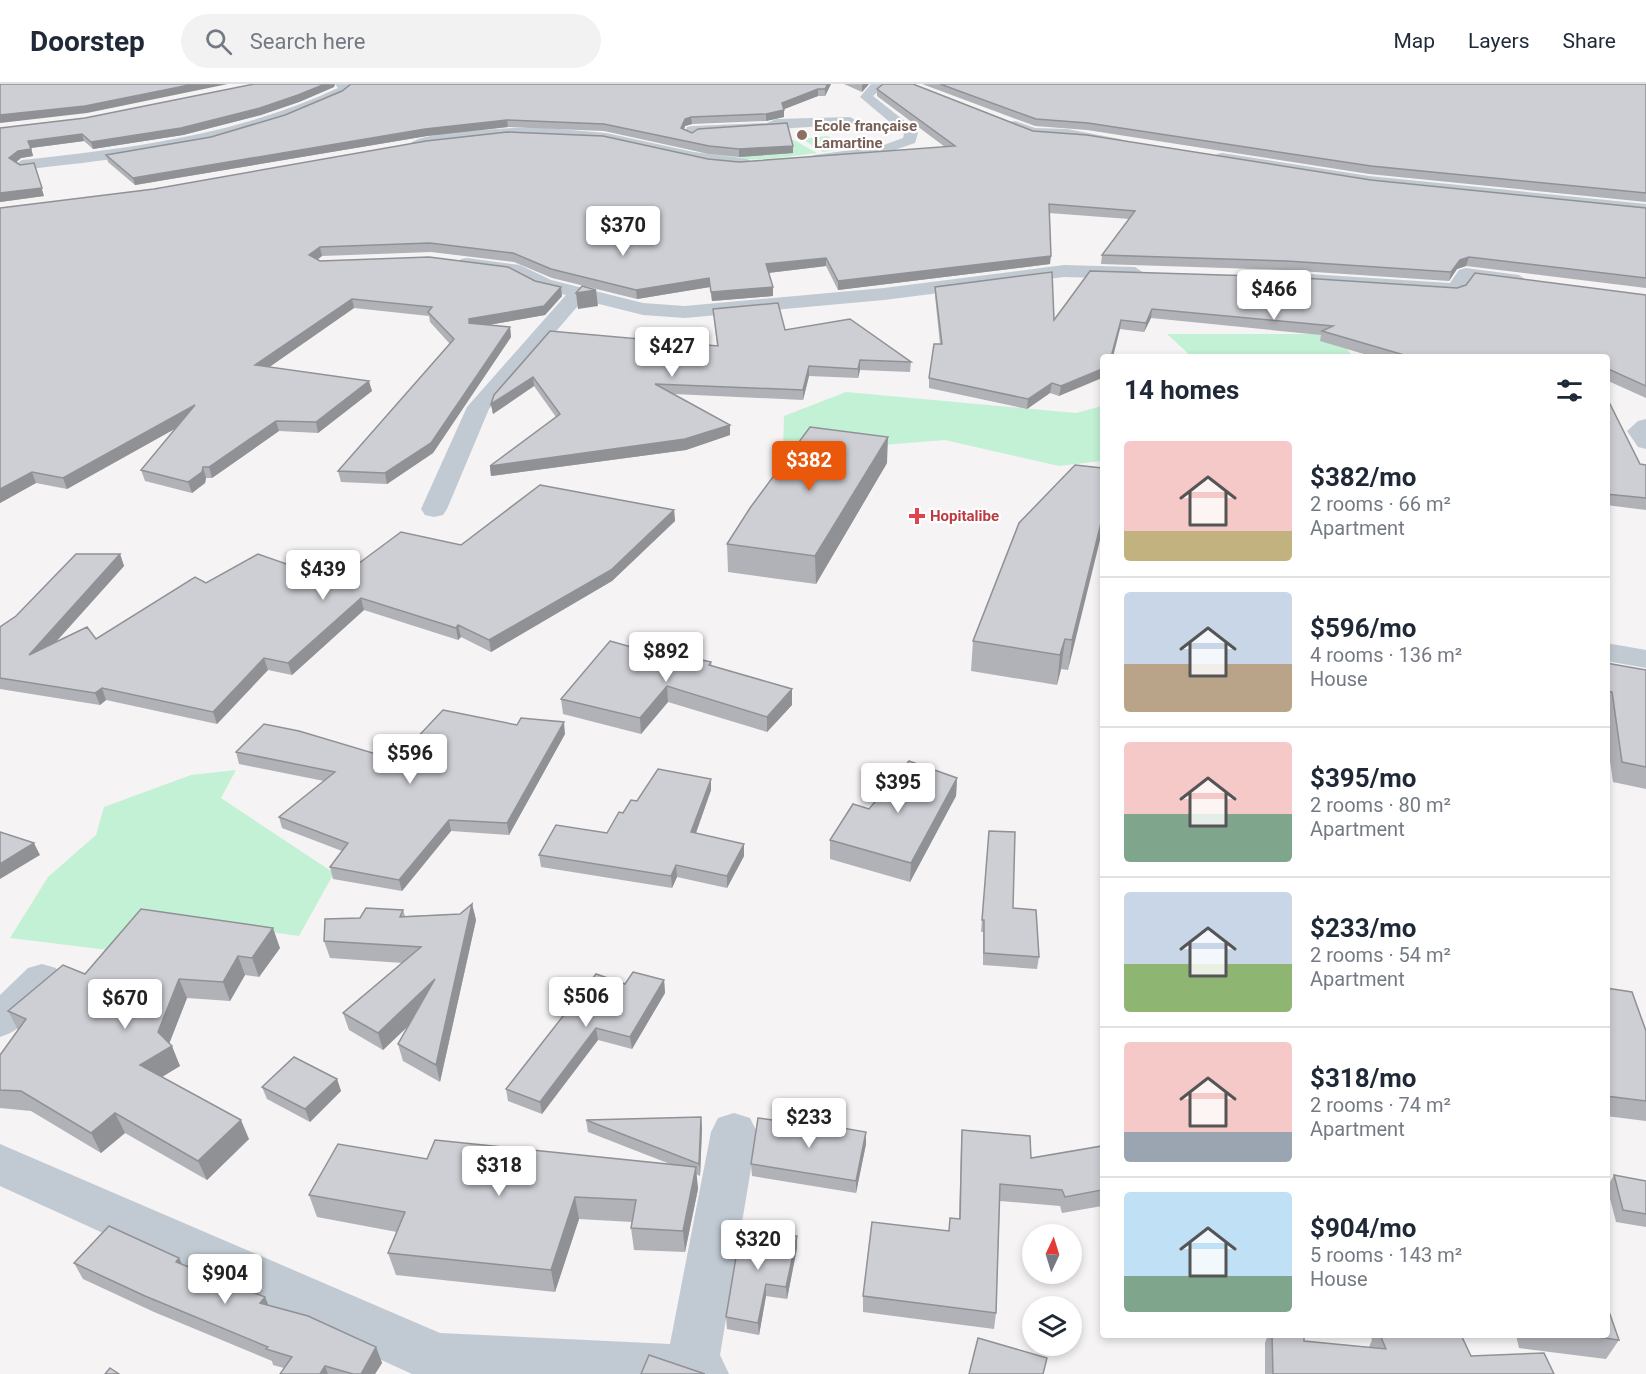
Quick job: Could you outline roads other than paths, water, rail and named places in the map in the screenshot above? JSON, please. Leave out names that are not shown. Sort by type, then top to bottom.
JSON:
[{"type":"street","points":[[22,165],[173,144],[246,127],[300,111],[325,100],[347,88],[341,84]]},
{"type":"street","points":[[799,160],[883,150],[910,140],[911,133],[903,123],[866,97],[872,88],[881,84]]},
{"type":"street","points":[[1003,120],[1033,132],[1067,133],[1130,145]]},
{"type":"street","points":[[722,122],[775,124],[850,121]]},
{"type":"street","points":[[691,134],[692,130],[764,128],[775,124]]},
{"type":"street","points":[[403,146],[508,133],[573,134],[604,137],[709,160],[765,162]]},
{"type":"street","points":[[1209,155],[1369,181],[1646,209]]},
{"type":"street","points":[[452,261],[514,269],[544,284],[643,309],[685,312],[884,294],[1064,271],[1151,274]]},
{"type":"street","points":[[1241,276],[1364,281],[1455,289],[1466,274],[1542,284]]},
{"type":"street","points":[[434,509],[478,407],[578,293]]},
{"type":"street","points":[[1646,426],[1639,431],[1646,442]]},
{"type":"street","points":[[1610,653],[1646,659]]},
{"type":"street","points":[[0,1022],[42,979]]},
{"type":"street","points":[[0,1164],[438,1359],[697,1373],[734,1132]]},
{"type":"place","name":"Ecole française Lamartine","points":[[802,135]]},
{"type":"place","name":"Hopitalibe","points":[[917,516]]}]
